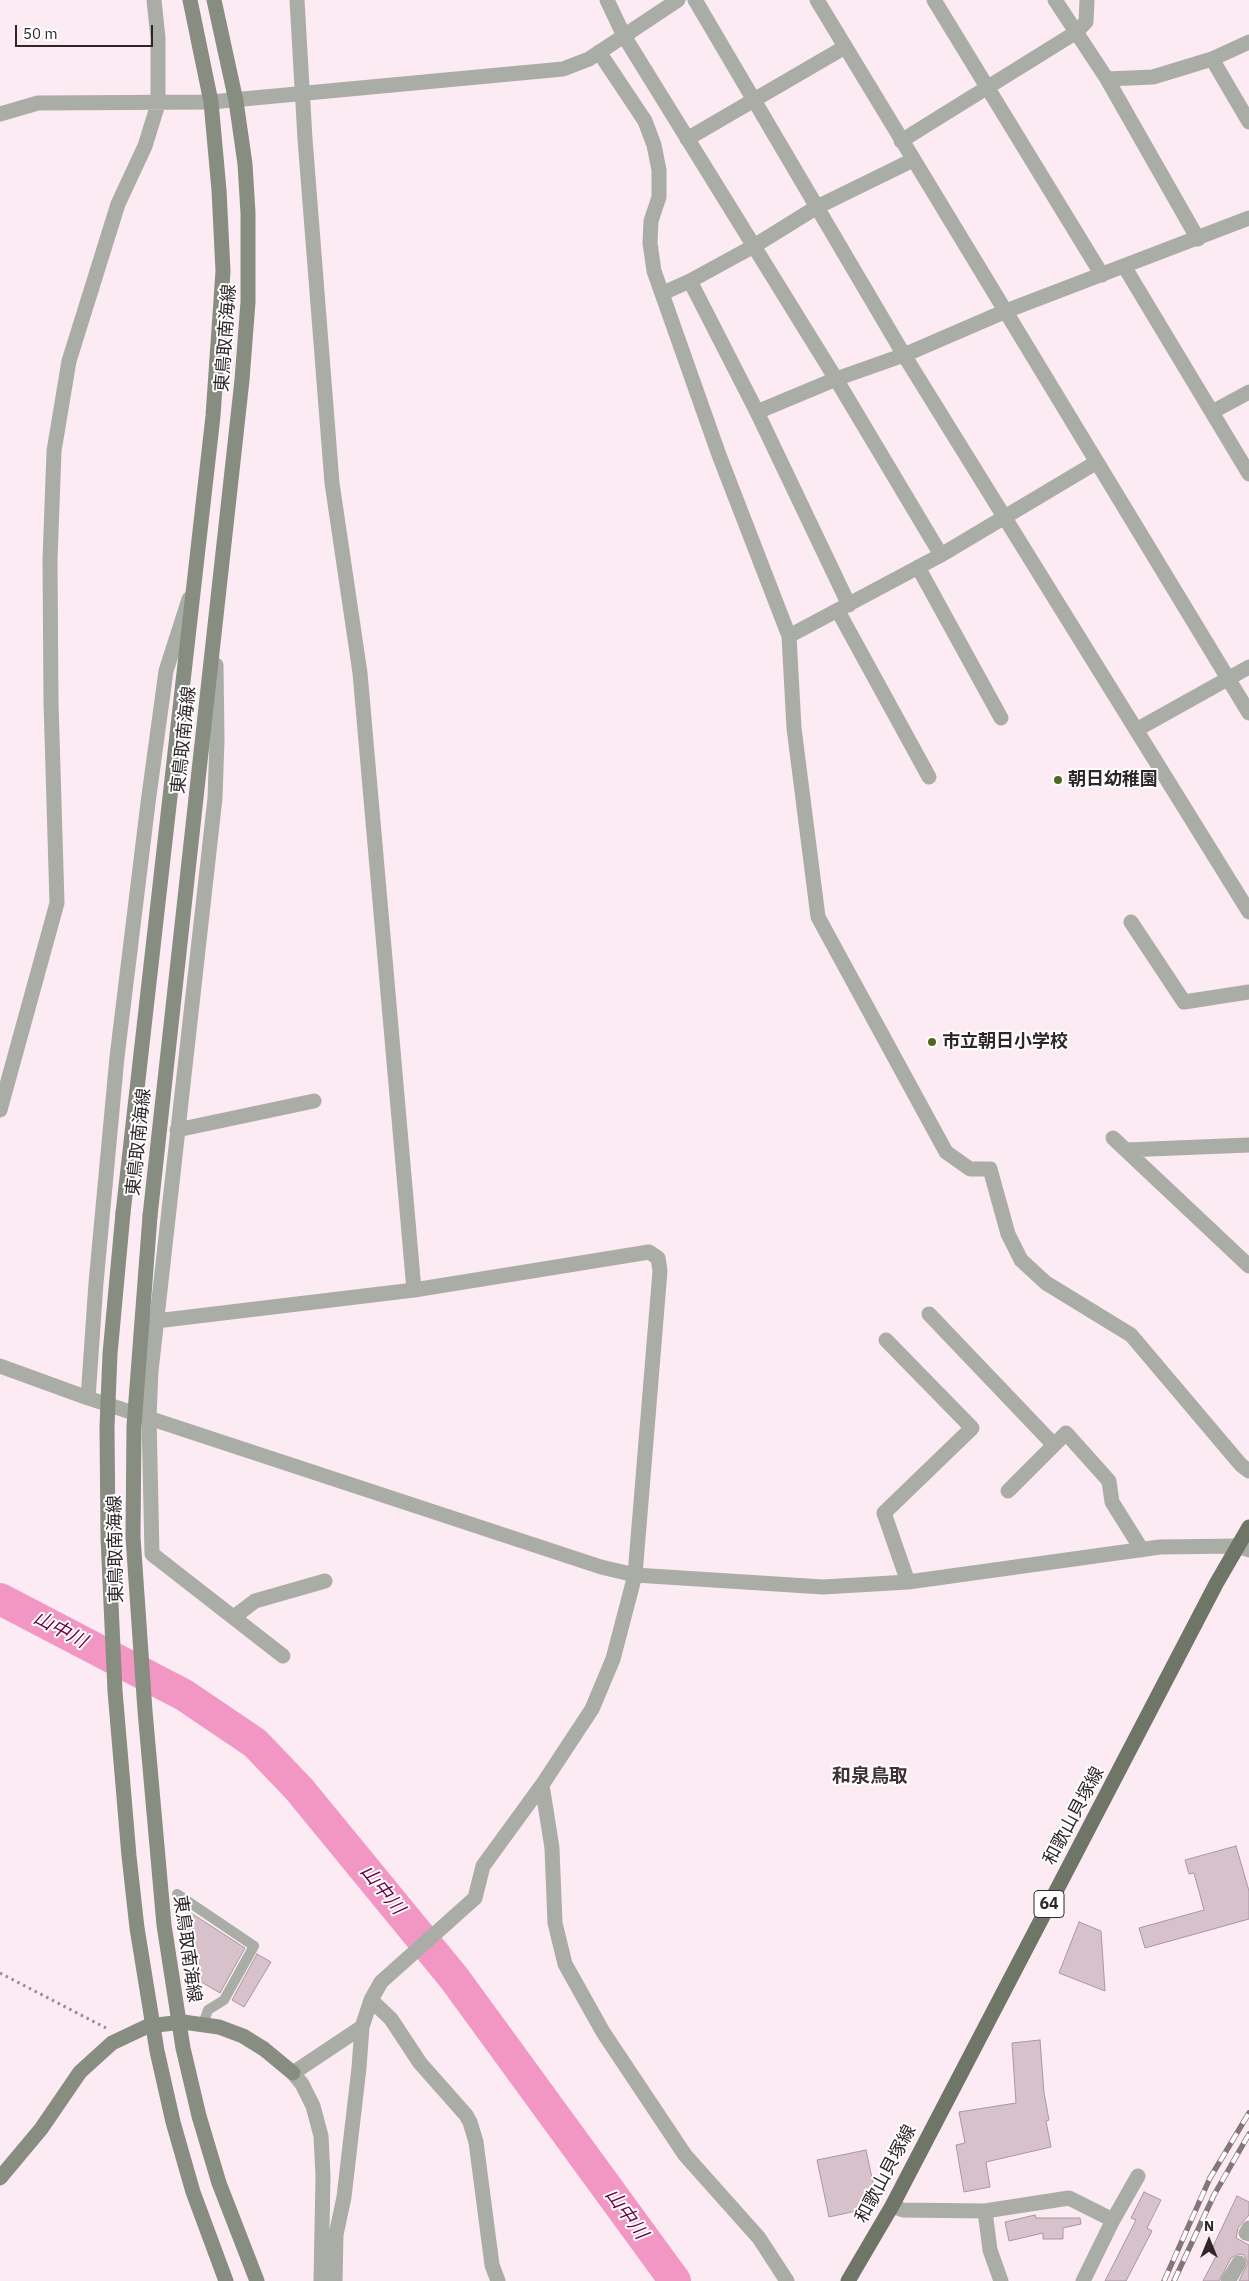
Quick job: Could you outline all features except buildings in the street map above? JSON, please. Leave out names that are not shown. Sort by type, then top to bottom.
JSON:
[{"type":"main road","name":"東鳥取南海線","points":[[190,0],[211,102],[220,190],[223,271],[213,416],[123,1213],[107,1418],[108,1519],[115,1691],[137,1928],[157,2051],[173,2122],[193,2192],[226,2281]]},
{"type":"main road","name":"東鳥取南海線","points":[[214,0],[236,100],[245,164],[248,213],[248,302],[241,390],[150,1216],[134,1426],[133,1537],[144,1711],[164,1925],[183,2048],[199,2116],[219,2183],[257,2281]]},
{"type":"main road","name":"和歌山貝塚線","points":[[848,2281],[892,2206],[1212,1592],[1244,1548],[1249,1526]]},
{"type":"main road","points":[[0,2178],[41,2129],[80,2072],[99,2053],[123,2037],[148,2026],[183,2022],[203,2024],[243,2036],[264,2049],[293,2073]]},
{"type":"street","points":[[0,1110],[58,903],[51,702],[50,560],[56,442],[69,361],[118,204],[144,146],[158,104],[158,38],[154,0]]},
{"type":"street","points":[[297,0],[332,484],[360,673],[414,1290]]},
{"type":"street","points":[[607,0],[624,36],[836,379],[941,555]]},
{"type":"street","points":[[0,114],[38,103],[123,102],[158,104],[211,102],[304,95],[563,69],[589,59],[678,0]]},
{"type":"street","points":[[695,0],[904,354],[1249,912]]},
{"type":"street","points":[[817,0],[1249,713]]},
{"type":"street","points":[[934,0],[1102,275]]},
{"type":"street","points":[[1055,0],[1107,79],[1198,239]]},
{"type":"street","points":[[901,141],[1075,33],[1086,22],[1087,0]]},
{"type":"street","points":[[1107,79],[1153,77],[1212,60],[1249,42]]},
{"type":"street","points":[[687,138],[845,47]]},
{"type":"street","points":[[599,52],[645,121],[654,145],[659,170],[659,197],[651,221],[650,243],[654,270],[720,456],[789,636],[794,728],[818,917],[946,1152],[970,1169],[990,1169],[1008,1234],[1022,1260],[1046,1283],[1131,1335],[1249,1471]]},
{"type":"street","points":[[1212,60],[1249,122]]},
{"type":"street","points":[[663,293],[690,281],[754,246],[817,207],[913,160]]},
{"type":"street","points":[[757,412],[836,379],[904,354],[1006,311],[1249,218]]},
{"type":"street","points":[[1124,266],[1248,470]]},
{"type":"street","points":[[690,281],[757,412],[843,608],[929,777]]},
{"type":"street","points":[[1212,412],[1249,392]]},
{"type":"street","points":[[789,636],[941,555],[1097,462]]},
{"type":"street","points":[[918,567],[1001,718]]},
{"type":"street","points":[[88,1398],[96,1282],[117,1057],[148,802],[166,671],[195,579]]},
{"type":"street","points":[[215,626],[217,740],[215,798],[151,1371],[149,1417],[152,1554],[283,1656]]},
{"type":"street","points":[[1136,730],[1249,667]]},
{"type":"street","points":[[1131,922],[1184,1002],[1249,992]]},
{"type":"street","points":[[177,1130],[314,1101]]},
{"type":"street","points":[[1113,1138],[1249,1266]]},
{"type":"street","points":[[1126,1150],[1249,1145]]},
{"type":"street","points":[[156,1321],[414,1290],[649,1252],[658,1258],[660,1271],[635,1575],[613,1659],[592,1709],[542,1785],[483,1866],[475,1898],[392,1970],[381,1982],[371,2000],[362,2027],[360,2068],[344,2197],[336,2234],[335,2281]]},
{"type":"street","points":[[929,1314],[1054,1445]]},
{"type":"street","points":[[886,1340],[972,1428],[884,1513],[908,1582]]},
{"type":"street","points":[[0,1366],[88,1398],[601,1567],[635,1575],[823,1587],[908,1582],[1160,1547],[1244,1548]]},
{"type":"street","points":[[1008,1491],[1066,1433],[1109,1481],[1112,1502],[1142,1550]]},
{"type":"street","points":[[234,1617],[255,1601],[325,1582]]},
{"type":"street","points":[[542,1785],[552,1848],[555,1923],[565,1964],[603,2032],[685,2154],[759,2238],[788,2281]]},
{"type":"street","points":[[371,2000],[391,2019],[420,2063],[470,2122],[476,2142],[492,2265],[498,2281]]},
{"type":"street","points":[[321,2281],[323,2176],[321,2136],[313,2106],[302,2084],[293,2073],[362,2027]]},
{"type":"street","points":[[1083,2281],[1113,2220],[1138,2176]]},
{"type":"street","points":[[892,2206],[903,2210],[985,2211],[1043,2195],[1069,2198],[1113,2220]]},
{"type":"street","points":[[985,2211],[990,2250],[1001,2281]]},
{"type":"street","points":[[1249,2228],[1246,2233],[1249,2234]]},
{"type":"street","points":[[1228,2281],[1239,2263]]},
{"type":"lane","points":[[177,1894],[254,1946],[224,2000],[208,2010],[203,2024]]},
{"type":"path","points":[[0,1973],[123,2037]]},
{"type":"waterway","name":"山中川","points":[[0,1599],[184,1695],[255,1743],[299,1789],[454,1978],[675,2281]]},
{"type":"railway","points":[[1164,2281],[1210,2178],[1249,2113]]},
{"type":"railway","points":[[1174,2281],[1214,2195],[1249,2134]]},
{"type":"place","name":"朝日幼稚園","points":[[1058,780]]},
{"type":"place","name":"市立朝日小学校","points":[[932,1042]]},
{"type":"district","name":"和泉鳥取","points":[[870,1777]]}]
